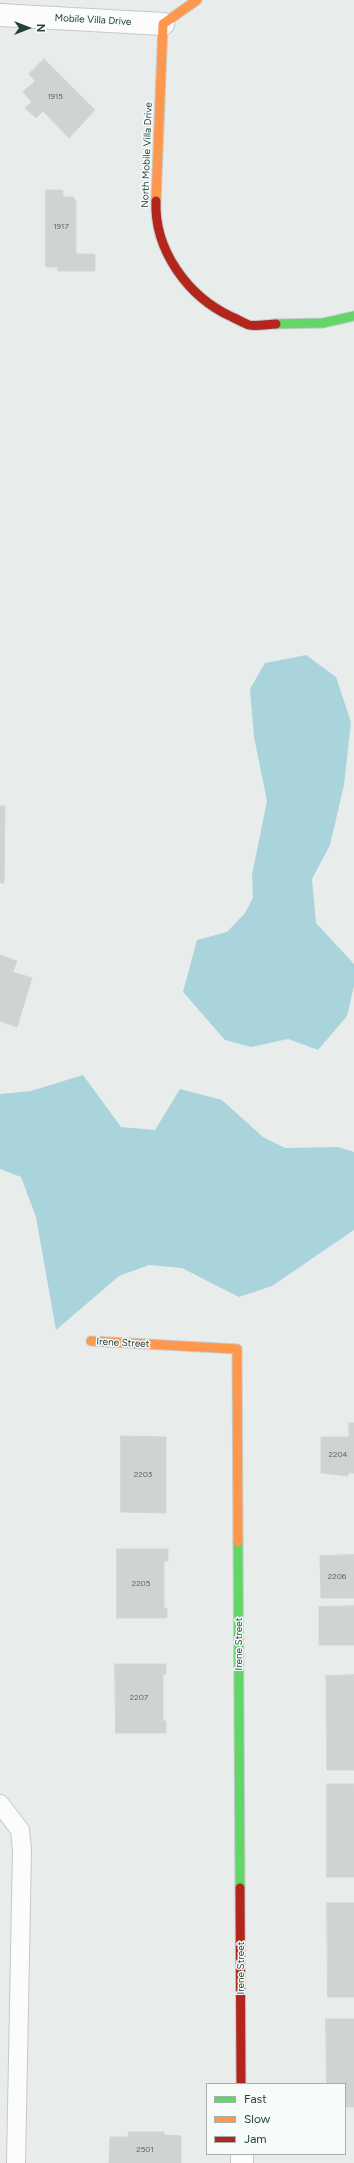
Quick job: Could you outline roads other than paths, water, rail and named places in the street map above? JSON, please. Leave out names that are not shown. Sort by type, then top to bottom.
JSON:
[{"type":"street","points":[[163,24],[197,0]]},
{"type":"street","name":"Mobile Villa Drive","points":[[0,14],[163,24]]},
{"type":"street","name":"North Mobile Villa Drive","points":[[163,24],[156,205],[159,234],[172,264],[194,291],[221,312],[249,325],[323,323],[354,316]]},
{"type":"street","name":"Irene Street","points":[[91,1341],[237,1349],[241,2083]]},
{"type":"lane","points":[[0,1804],[20,1830],[22,1850],[16,2163]]},
{"type":"water","points":[[306,655],[336,677],[351,722],[344,785],[330,845],[312,879],[316,923],[354,964],[354,986],[347,1016],[318,1050],[288,1039],[251,1047],[225,1040],[183,992],[197,940],[227,932],[245,913],[253,898],[252,875],[267,801],[254,737],[250,689],[265,663]]},
{"type":"water","points":[[83,1075],[121,1127],[155,1130],[180,1089],[222,1100],[263,1137],[285,1148],[338,1147],[354,1152],[354,1230],[272,1286],[239,1297],[182,1268],[149,1265],[119,1276],[56,1330],[36,1217],[21,1177],[0,1169],[0,1094],[31,1091]]}]
